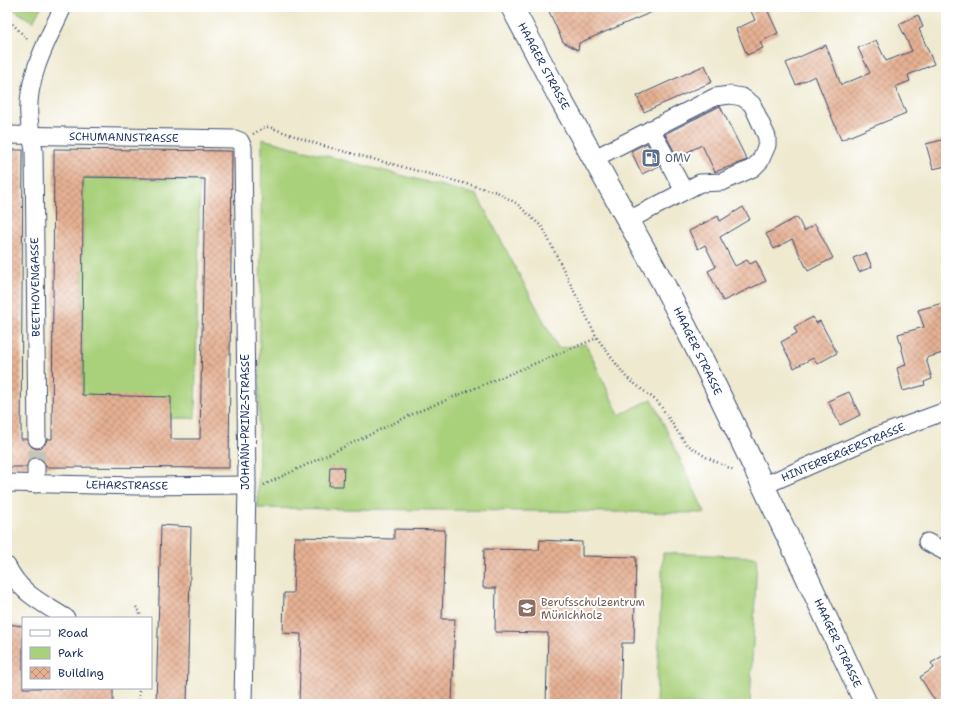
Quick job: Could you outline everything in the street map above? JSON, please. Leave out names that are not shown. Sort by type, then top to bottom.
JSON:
[{"type":"main road","name":"HAAGER STRASSE","points":[[512,7],[593,159],[684,324],[760,479],[866,704]]},
{"type":"street","name":"BEETHOVENGASSE","points":[[37,439],[34,151],[29,117],[30,97],[42,51],[63,7]]},
{"type":"street","points":[[593,159],[715,97],[730,95],[742,97],[752,104],[767,137],[767,145],[760,162],[754,168],[722,182],[700,183],[628,221]]},
{"type":"street","points":[[652,130],[684,191]]},
{"type":"street","name":"SCHUMANNSTRASSE","points":[[7,135],[236,139],[240,141]]},
{"type":"street","name":"JOHANN-PRINZ-STRASSE","points":[[240,141],[243,147],[246,490],[243,704]]},
{"type":"street","name":"HINTERBERGERSTRASSE","points":[[760,479],[946,412]]},
{"type":"street","name":"LEHARSTRASSE","points":[[7,483],[36,475],[137,486],[246,490]]},
{"type":"street","points":[[927,542],[946,552]]},
{"type":"street","points":[[7,566],[13,579],[28,594],[64,617]]},
{"type":"path","points":[[7,18],[27,39],[42,51]]},
{"type":"path","points":[[240,141],[265,127],[269,127],[320,145],[507,196],[543,228],[597,338],[626,377],[658,402],[685,444],[722,466],[760,479]]},
{"type":"path","points":[[246,490],[417,412],[597,338]]},
{"type":"path","points":[[136,607],[140,612],[140,617]]},
{"type":"path","points":[[139,689],[139,704]]},
{"type":"green space","points":[[10,7],[41,7],[33,22]]},
{"type":"green space","points":[[262,139],[477,195],[558,348],[586,344],[619,415],[652,399],[705,513],[258,508]]},
{"type":"green space","points":[[83,177],[200,180],[195,418],[82,419]]},
{"type":"green space","points":[[663,553],[757,557],[750,704],[656,704]]},
{"type":"building","points":[[547,7],[664,7],[579,43],[578,50],[563,42]]},
{"type":"building","points":[[749,7],[766,7],[778,33],[760,42],[763,48],[747,55],[736,29],[755,20]]},
{"type":"building","points":[[918,15],[923,27],[919,29],[934,64],[908,75],[910,81],[895,87],[906,113],[841,140],[815,76],[796,85],[786,63],[826,45],[841,85],[870,73],[858,48],[876,40],[886,61],[912,51],[899,24]]},
{"type":"building","points":[[705,65],[712,82],[644,112],[637,96]]},
{"type":"building","points":[[720,106],[747,160],[715,172],[702,145],[677,157],[665,134]]},
{"type":"building","points":[[946,139],[946,166],[933,169],[926,144]]},
{"type":"building","points":[[647,143],[659,166],[642,174],[631,151]]},
{"type":"building","points":[[54,149],[232,151],[229,468],[46,467],[44,462],[36,457],[31,459],[26,467],[7,467],[7,150],[23,150],[21,439],[27,439],[32,447],[37,449],[45,444],[47,439],[52,439]],"holes":[[[83,177],[205,179],[200,439],[171,439],[171,397],[82,395]]]},
{"type":"building","points":[[743,207],[750,219],[720,237],[735,266],[747,260],[750,264],[756,261],[766,281],[723,301],[708,271],[716,267],[705,245],[698,249],[689,231],[718,216],[720,221]]},
{"type":"building","points":[[797,217],[804,231],[815,224],[833,258],[808,271],[792,239],[774,249],[766,234]]},
{"type":"building","points":[[866,253],[872,267],[859,272],[853,258]]},
{"type":"building","points":[[946,302],[946,352],[926,358],[932,379],[924,382],[925,385],[903,391],[897,368],[906,365],[898,334],[924,327],[918,310]]},
{"type":"building","points":[[813,317],[816,323],[820,321],[837,353],[817,364],[813,358],[794,368],[781,342],[797,333],[794,327]]},
{"type":"building","points":[[849,392],[860,415],[840,425],[828,401]]},
{"type":"building","points":[[330,467],[344,467],[343,486],[329,486]]},
{"type":"building","points":[[161,525],[191,527],[187,704],[156,704]]},
{"type":"building","points":[[394,529],[445,530],[442,619],[455,619],[452,704],[299,704],[301,634],[283,633],[284,593],[293,593],[295,537],[394,539]]},
{"type":"building","points":[[540,540],[582,542],[582,556],[636,557],[634,643],[622,643],[620,704],[546,704],[548,633],[495,632],[496,588],[483,588],[484,549],[539,550]]},
{"type":"building","points":[[7,624],[22,626],[22,689],[113,689],[113,704],[7,704]]},
{"type":"building","points":[[946,654],[946,704],[937,704],[920,677],[934,668],[931,663]]},
{"type":"tunnel","points":[[36,467],[37,439]]},
{"type":"place","name":"OMV","points":[[651,158]]},
{"type":"place","name":"Berufsschulzentrum Münichholz","points":[[527,608]]}]
